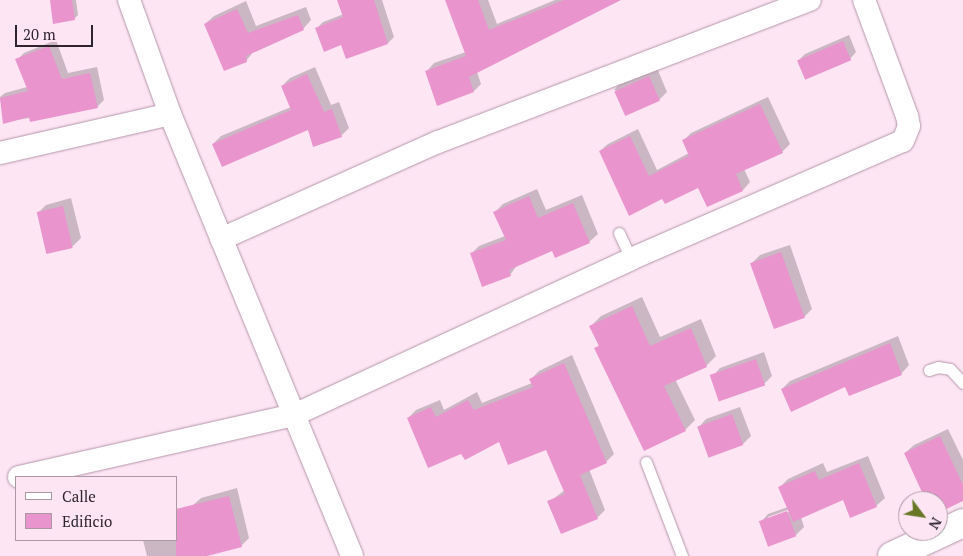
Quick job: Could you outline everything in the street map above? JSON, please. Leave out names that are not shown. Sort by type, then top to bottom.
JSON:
[{"type":"street","points":[[129,0],[170,114],[352,556]]},
{"type":"street","points":[[221,239],[438,142],[810,0]]},
{"type":"street","points":[[27,476],[294,415],[631,259],[903,141],[908,134],[907,116],[864,0]]},
{"type":"street","points":[[0,153],[170,114]]},
{"type":"street","points":[[0,482],[15,479]]},
{"type":"street","points":[[892,556],[963,523]]},
{"type":"lane","points":[[619,233],[631,259]]},
{"type":"lane","points":[[929,370],[938,367],[950,369],[963,382]]},
{"type":"lane","points":[[646,462],[682,556]]},
{"type":"building","points":[[50,0],[72,0],[75,20],[53,24]]},
{"type":"building","points":[[337,0],[374,0],[388,44],[346,59],[341,45],[324,52],[315,28],[343,17]]},
{"type":"building","points":[[445,0],[478,0],[489,30],[564,0],[621,0],[469,77],[474,92],[437,106],[425,71],[466,56]]},
{"type":"building","points":[[237,9],[248,33],[298,15],[304,30],[246,56],[247,62],[224,71],[204,24]]},
{"type":"building","points":[[843,41],[851,60],[805,80],[797,61]]},
{"type":"building","points":[[49,46],[62,79],[90,73],[98,108],[30,122],[29,117],[3,124],[0,98],[28,91],[15,59]]},
{"type":"building","points":[[307,74],[324,112],[332,109],[342,137],[313,147],[308,130],[222,167],[212,144],[291,110],[281,86]]},
{"type":"building","points":[[649,76],[660,101],[625,116],[614,91]]},
{"type":"building","points":[[760,104],[783,153],[736,174],[743,191],[707,207],[698,188],[665,204],[662,199],[629,216],[599,151],[630,136],[649,176],[689,156],[682,140]]},
{"type":"building","points":[[529,196],[538,218],[573,203],[590,243],[555,258],[552,251],[509,270],[511,276],[482,287],[470,253],[506,240],[493,212]]},
{"type":"building","points":[[63,206],[73,248],[46,254],[37,212]]},
{"type":"building","points":[[781,252],[805,318],[774,329],[750,263]]},
{"type":"building","points":[[632,306],[650,346],[691,328],[707,367],[664,386],[686,431],[644,451],[594,348],[599,346],[589,326]]},
{"type":"building","points":[[890,343],[902,375],[849,396],[845,387],[791,412],[781,389]]},
{"type":"building","points":[[756,359],[765,385],[719,401],[710,375]]},
{"type":"building","points":[[564,363],[607,463],[580,475],[598,519],[561,534],[547,501],[565,494],[546,450],[508,465],[499,442],[465,460],[461,454],[428,468],[407,418],[431,407],[436,417],[468,400],[474,410],[533,387],[529,379]]},
{"type":"building","points":[[732,414],[743,445],[709,458],[697,427]]},
{"type":"building","points":[[940,436],[963,485],[963,501],[948,508],[948,491],[921,491],[904,453]]},
{"type":"building","points":[[859,463],[877,507],[850,518],[843,500],[793,522],[778,487],[815,471],[819,480]]},
{"type":"building","points":[[229,496],[242,547],[207,556],[176,556],[178,509]]},
{"type":"building","points":[[787,511],[796,536],[768,547],[759,521]]}]
